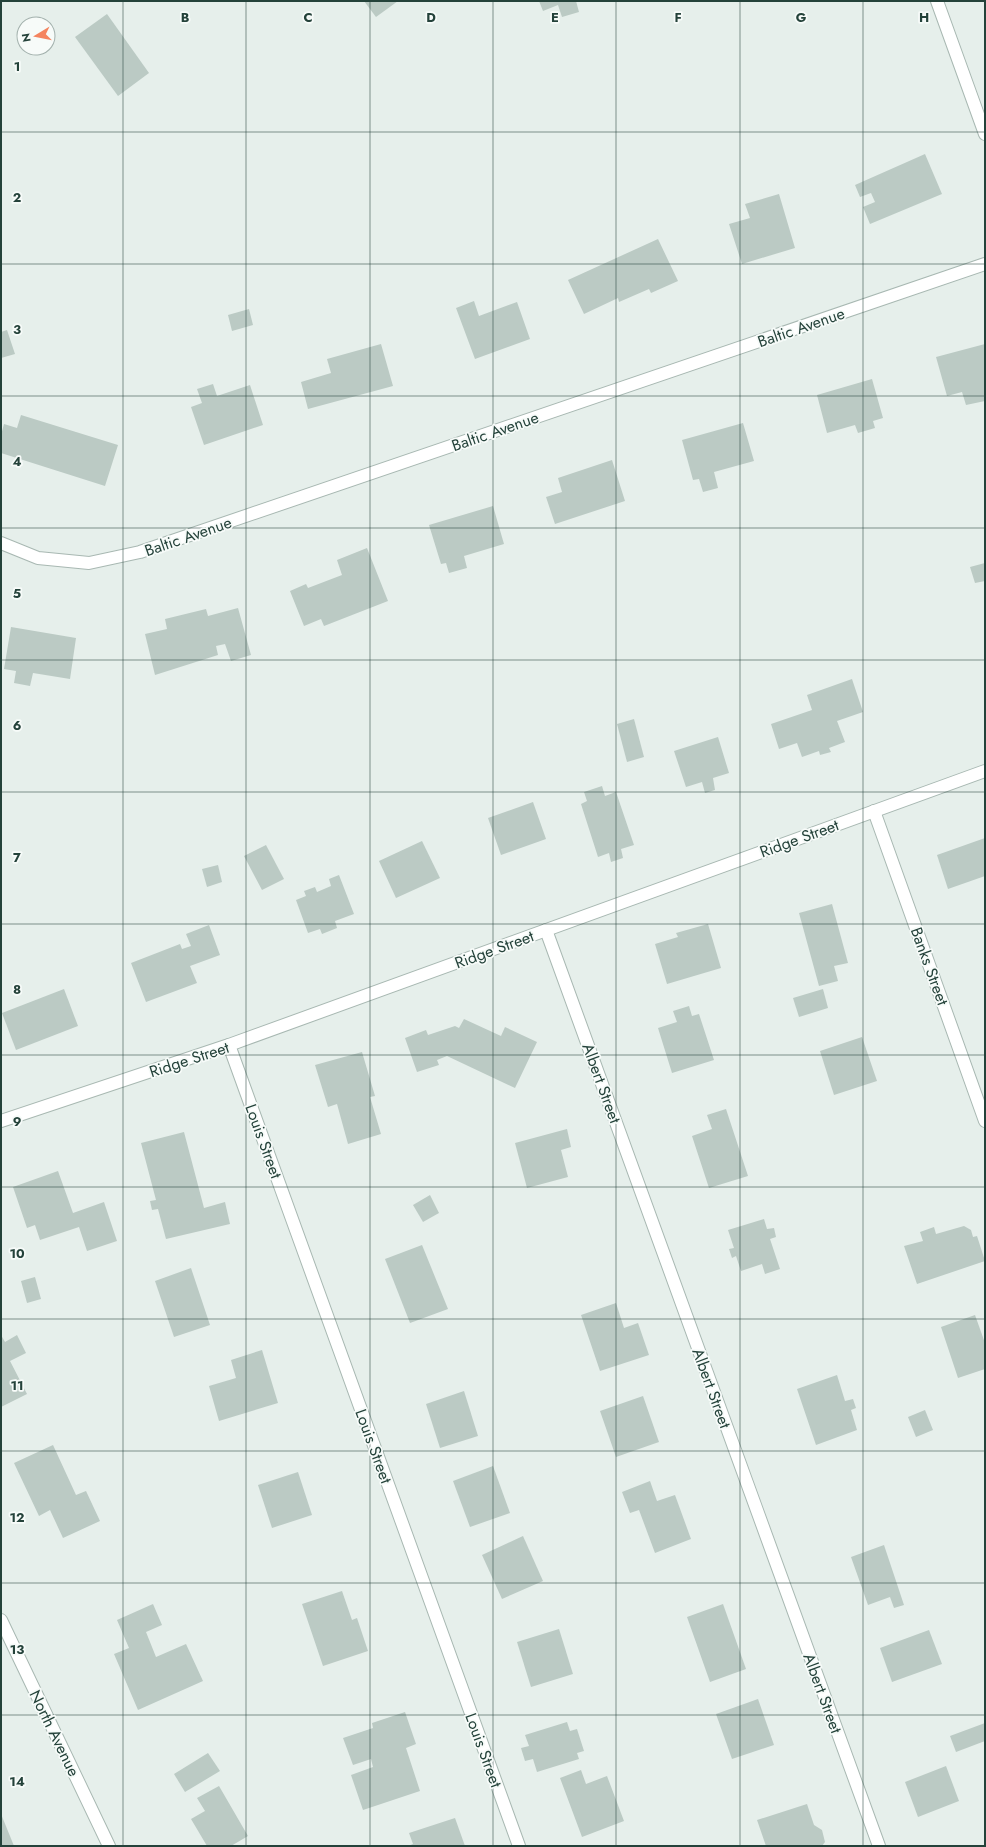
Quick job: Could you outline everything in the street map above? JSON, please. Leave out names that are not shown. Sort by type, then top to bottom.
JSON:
[{"type":"street","points":[[937,1],[985,134]]},
{"type":"street","name":"Baltic Avenue","points":[[1,543],[38,558],[89,563],[140,552],[985,264]]},
{"type":"street","name":"Ridge Street","points":[[1,1121],[229,1045],[985,771]]},
{"type":"street","name":"Banks Street","points":[[874,811],[985,1121]]},
{"type":"street","name":"Albert Street","points":[[546,930],[879,1846]]},
{"type":"street","name":"Louis Street","points":[[229,1045],[519,1846]]},
{"type":"street","name":"North Avenue","points":[[1,1620],[109,1846]]},
{"type":"building","points":[[364,1],[398,1],[376,17]]},
{"type":"building","points":[[539,1],[576,1],[579,12],[562,17],[558,5],[543,11]]},
{"type":"building","points":[[107,14],[149,73],[118,96],[75,37]]},
{"type":"building","points":[[925,154],[942,194],[870,224],[863,207],[875,202],[871,193],[860,197],[855,185]]},
{"type":"building","points":[[779,194],[795,248],[742,264],[729,224],[750,218],[745,204]]},
{"type":"building","points":[[658,239],[678,281],[651,293],[649,289],[619,302],[618,298],[584,314],[568,280]]},
{"type":"building","points":[[474,301],[479,316],[517,302],[530,339],[475,359],[456,308]]},
{"type":"building","points":[[249,309],[253,325],[232,331],[228,315]]},
{"type":"building","points":[[7,330],[15,354],[1,358],[1,332]]},
{"type":"building","points":[[381,344],[393,386],[308,409],[301,382],[331,373],[327,359]]},
{"type":"building","points":[[985,344],[985,401],[966,405],[962,392],[947,396],[936,357]]},
{"type":"building","points":[[872,379],[883,418],[873,421],[875,428],[858,433],[855,425],[827,433],[817,395]]},
{"type":"building","points":[[213,384],[217,396],[250,385],[263,425],[204,445],[191,407],[202,403],[197,389]]},
{"type":"building","points":[[21,415],[118,445],[105,486],[1,453],[1,435],[4,424],[17,428]]},
{"type":"building","points":[[743,423],[754,461],[714,472],[718,488],[703,492],[699,479],[693,480],[682,440]]},
{"type":"building","points":[[612,460],[625,501],[555,524],[546,497],[562,492],[558,478]]},
{"type":"building","points":[[493,506],[504,544],[464,556],[467,568],[449,573],[446,563],[441,564],[429,525]]},
{"type":"building","points":[[367,548],[388,601],[324,626],[321,619],[304,626],[290,591],[306,584],[308,588],[342,575],[337,560]]},
{"type":"building","points":[[985,563],[985,581],[975,583],[970,567]]},
{"type":"building","points":[[238,608],[251,655],[231,661],[225,644],[216,646],[218,655],[155,675],[145,634],[167,629],[165,619],[206,609],[208,616]]},
{"type":"building","points":[[11,627],[76,638],[70,679],[33,673],[30,686],[14,683],[16,671],[4,669]]},
{"type":"building","points":[[852,679],[863,712],[837,721],[845,742],[829,748],[831,752],[820,755],[819,751],[802,757],[797,743],[779,749],[771,724],[812,710],[807,695]]},
{"type":"building","points":[[634,719],[644,757],[627,762],[617,724]]},
{"type":"building","points":[[718,737],[729,773],[713,778],[715,790],[705,793],[702,782],[686,787],[674,751]]},
{"type":"building","points":[[602,786],[605,796],[616,792],[634,845],[621,849],[623,858],[611,862],[609,853],[598,857],[581,804],[587,801],[584,792]]},
{"type":"building","points":[[533,802],[546,839],[501,855],[488,818]]},
{"type":"building","points":[[985,838],[985,876],[948,889],[937,855]]},
{"type":"building","points":[[422,841],[440,878],[396,898],[379,861]]},
{"type":"building","points":[[266,845],[284,879],[262,890],[244,856]]},
{"type":"building","points":[[218,865],[222,882],[207,887],[202,869]]},
{"type":"building","points":[[339,875],[354,914],[335,921],[337,928],[322,934],[320,929],[308,933],[296,900],[306,896],[304,891],[315,887],[317,892],[331,886],[329,879]]},
{"type":"building","points":[[832,904],[848,963],[834,966],[838,981],[819,986],[799,913]]},
{"type":"building","points":[[708,924],[721,968],[667,984],[655,944],[678,937],[676,933]]},
{"type":"building","points":[[209,925],[220,955],[190,966],[197,983],[146,1002],[131,963],[180,944],[182,949],[191,946],[186,934]]},
{"type":"building","points":[[64,989],[78,1026],[16,1050],[2,1013]]},
{"type":"building","points":[[823,989],[828,1008],[799,1017],[793,998]]},
{"type":"building","points":[[689,1006],[692,1016],[699,1014],[714,1060],[672,1073],[658,1028],[677,1022],[673,1011]]},
{"type":"building","points":[[464,1019],[501,1036],[505,1027],[537,1042],[515,1088],[447,1056],[437,1060],[439,1065],[417,1072],[405,1038],[426,1030],[428,1035],[455,1026],[459,1028]]},
{"type":"building","points":[[862,1037],[877,1081],[834,1095],[820,1051]]},
{"type":"building","points":[[362,1052],[375,1096],[370,1097],[381,1134],[348,1144],[337,1104],[328,1107],[315,1065]]},
{"type":"building","points":[[726,1109],[748,1176],[709,1188],[692,1136],[712,1129],[707,1115]]},
{"type":"building","points":[[567,1129],[571,1147],[561,1150],[568,1177],[527,1188],[515,1143]]},
{"type":"building","points":[[184,1132],[204,1208],[225,1202],[230,1224],[166,1239],[158,1209],[152,1210],[150,1201],[156,1200],[141,1143]]},
{"type":"building","points":[[58,1171],[73,1213],[104,1202],[117,1241],[87,1251],[79,1227],[40,1240],[35,1225],[27,1228],[13,1187]]},
{"type":"building","points":[[430,1195],[439,1213],[423,1222],[413,1205]]},
{"type":"building","points":[[764,1219],[767,1229],[774,1228],[776,1237],[770,1239],[780,1269],[765,1274],[762,1264],[741,1271],[736,1256],[732,1258],[729,1249],[734,1248],[728,1230]]},
{"type":"building","points":[[964,1226],[971,1230],[973,1237],[977,1236],[985,1261],[917,1284],[904,1246],[923,1241],[920,1232],[934,1227],[936,1234]]},
{"type":"building","points":[[422,1245],[448,1309],[410,1323],[385,1259]]},
{"type":"building","points":[[191,1268],[210,1325],[174,1337],[155,1281]]},
{"type":"building","points":[[35,1277],[41,1299],[27,1303],[21,1281]]},
{"type":"building","points":[[616,1303],[624,1328],[638,1323],[649,1355],[600,1371],[581,1315]]},
{"type":"building","points":[[975,1315],[985,1343],[985,1369],[958,1378],[941,1327]]},
{"type":"building","points":[[1,1335],[5,1342],[17,1335],[26,1353],[10,1361],[27,1394],[1,1407]]},
{"type":"building","points":[[262,1350],[278,1403],[219,1421],[209,1386],[236,1378],[231,1360]]},
{"type":"building","points":[[837,1375],[845,1401],[853,1399],[856,1408],[851,1410],[857,1430],[816,1445],[797,1389]]},
{"type":"building","points":[[464,1391],[478,1436],[440,1448],[426,1404]]},
{"type":"building","points":[[643,1396],[659,1442],[616,1457],[600,1411]]},
{"type":"building","points":[[925,1410],[933,1430],[916,1437],[908,1417]]},
{"type":"building","points":[[53,1445],[76,1495],[86,1491],[100,1521],[63,1538],[50,1510],[39,1516],[14,1463]]},
{"type":"building","points":[[493,1466],[510,1513],[470,1527],[453,1481]]},
{"type":"building","points":[[298,1472],[312,1515],[272,1528],[258,1485]]},
{"type":"building","points":[[650,1481],[657,1501],[675,1495],[691,1539],[655,1553],[639,1510],[630,1513],[622,1492]]},
{"type":"building","points":[[523,1536],[543,1581],[502,1599],[482,1555]]},
{"type":"building","points":[[884,1545],[904,1605],[894,1608],[890,1597],[868,1605],[851,1557]]},
{"type":"building","points":[[342,1591],[352,1620],[357,1618],[368,1651],[323,1666],[302,1604]]},
{"type":"building","points":[[153,1604],[162,1625],[146,1632],[156,1657],[186,1644],[203,1681],[138,1710],[114,1654],[129,1648],[117,1620]]},
{"type":"building","points":[[723,1604],[746,1669],[710,1682],[687,1617]]},
{"type":"building","points":[[559,1629],[573,1674],[531,1687],[517,1642]]},
{"type":"building","points":[[929,1630],[942,1664],[892,1682],[880,1648]]},
{"type":"building","points":[[758,1699],[774,1745],[732,1759],[716,1714]]},
{"type":"building","points":[[405,1712],[416,1744],[406,1748],[420,1791],[363,1810],[351,1775],[373,1767],[371,1759],[353,1765],[343,1738],[373,1728],[372,1723]]},
{"type":"building","points":[[567,1722],[570,1731],[577,1729],[584,1751],[577,1753],[579,1759],[537,1772],[533,1759],[525,1761],[521,1748],[529,1746],[525,1735]]},
{"type":"building","points":[[985,1723],[985,1741],[956,1752],[950,1736]]},
{"type":"building","points":[[208,1753],[220,1771],[185,1792],[174,1774]]},
{"type":"building","points":[[946,1766],[959,1801],[918,1817],[905,1782]]},
{"type":"building","points":[[581,1770],[586,1784],[607,1776],[624,1821],[582,1837],[560,1778]]},
{"type":"building","points":[[219,1786],[248,1836],[231,1846],[207,1846],[191,1819],[205,1811],[197,1798]]},
{"type":"building","points":[[807,1804],[814,1825],[822,1830],[825,1842],[822,1846],[766,1846],[757,1820]]},
{"type":"building","points":[[1,1814],[14,1846],[1,1846]]},
{"type":"building","points":[[455,1818],[465,1846],[408,1846],[413,1844],[409,1833]]}]
